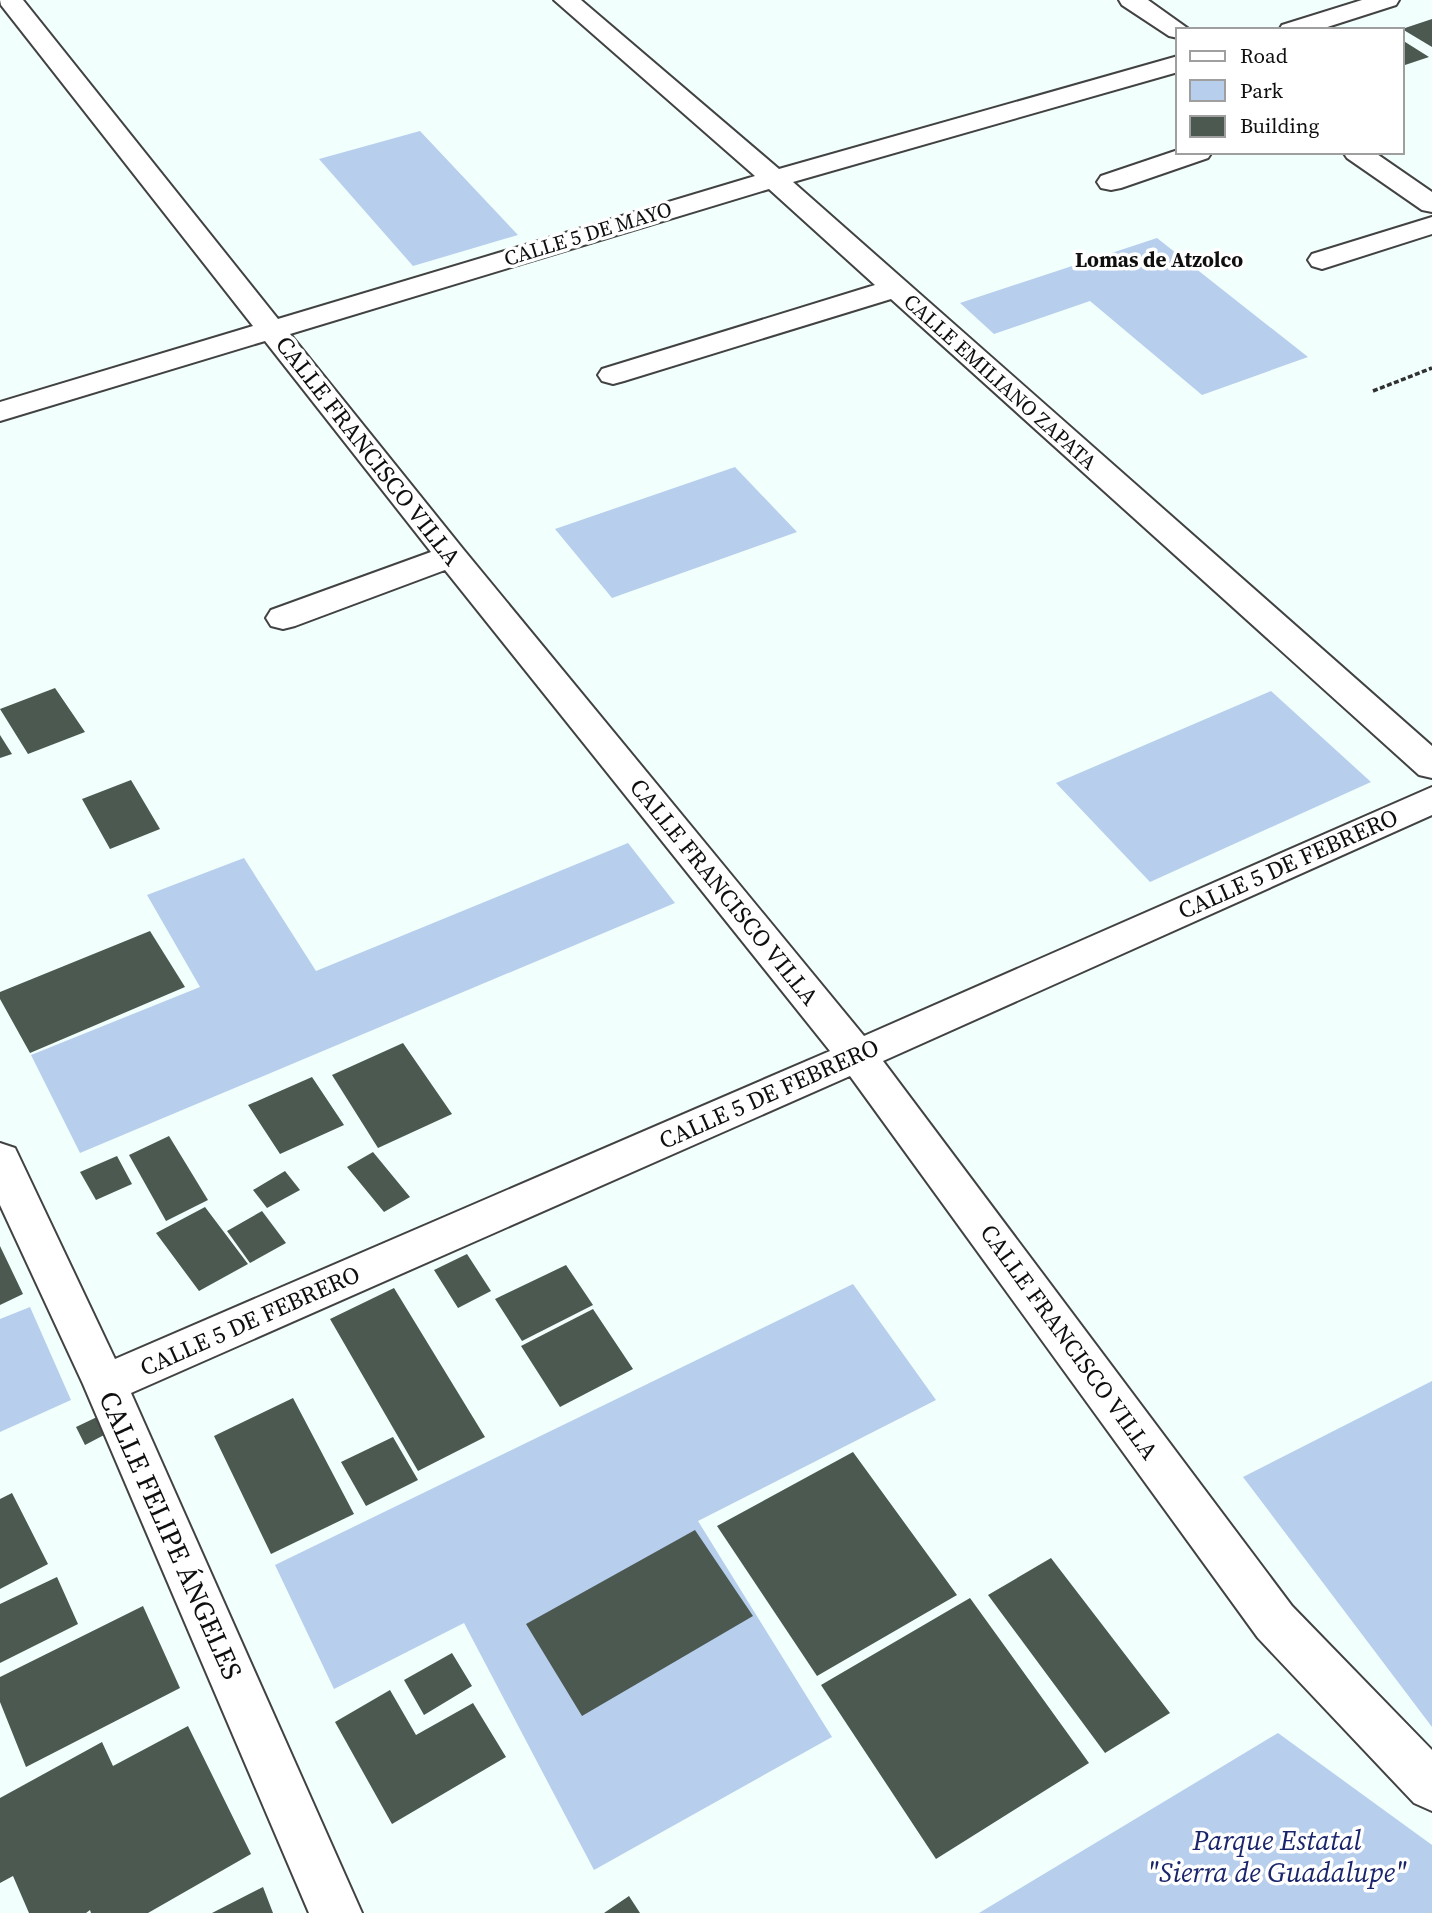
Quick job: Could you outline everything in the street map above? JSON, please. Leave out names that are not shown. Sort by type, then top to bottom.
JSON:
[{"type":"street","name":"CALLE FRANCISCO VILLA","points":[[10,0],[451,556],[857,1056],[1275,1622],[1432,1786]]},
{"type":"street","name":"CALLE EMILIANO ZAPATA","points":[[566,0],[774,179],[1432,766]]},
{"type":"street","points":[[1131,0],[1176,30]]},
{"type":"street","points":[[1297,28],[1387,0]]},
{"type":"street","name":"CALLE 5 DE MAYO","points":[[0,412],[774,179],[1176,65]]},
{"type":"street","points":[[1111,182],[1193,154]]},
{"type":"street","points":[[1359,154],[1432,204]]},
{"type":"street","points":[[1322,260],[1432,225]]},
{"type":"street","points":[[612,375],[895,288]]},
{"type":"street","points":[[283,618],[451,556]]},
{"type":"street","name":"CALLE 5 DE FEBRERO","points":[[105,1384],[857,1056],[1432,800]]},
{"type":"street","name":"CALLE FELIPE ÁNGELES","points":[[0,1160],[105,1384],[336,1913]]},
{"type":"path","points":[[1373,391],[1432,368]]},
{"type":"green space","points":[[420,131],[518,235],[413,266],[319,159]]},
{"type":"green space","points":[[1157,238],[1308,357],[1202,395],[1090,301],[994,334],[960,303]]},
{"type":"green space","points":[[735,467],[797,532],[612,598],[555,529]]},
{"type":"green space","points":[[1271,691],[1371,782],[1150,882],[1056,783]]},
{"type":"green space","points":[[628,843],[675,903],[80,1153],[31,1055],[200,987],[147,895],[244,858],[316,971]]},
{"type":"green space","points":[[853,1284],[936,1400],[698,1521],[832,1737],[594,1870],[464,1623],[334,1689],[275,1565]]},
{"type":"green space","points":[[30,1307],[71,1400],[0,1432],[0,1319]]},
{"type":"green space","points":[[1432,1381],[1432,1727],[1243,1477]]},
{"type":"green space","name":"Parque Estatal \"Sierra de Guadalupe\"","points":[[1278,1733],[1432,1845],[1432,1913],[979,1913]]},
{"type":"building","points":[[1432,19],[1432,47],[1404,30]]},
{"type":"building","points":[[1404,41],[1429,57],[1404,65]]},
{"type":"building","points":[[55,688],[85,732],[28,754],[0,709]]},
{"type":"building","points":[[0,735],[12,754],[0,758]]},
{"type":"building","points":[[131,780],[160,829],[110,849],[82,799]]},
{"type":"building","points":[[150,931],[185,987],[30,1053],[0,999],[0,992]]},
{"type":"building","points":[[403,1043],[452,1114],[378,1148],[332,1075]]},
{"type":"building","points":[[312,1077],[344,1125],[280,1154],[248,1105]]},
{"type":"building","points":[[169,1136],[208,1200],[166,1221],[129,1155]]},
{"type":"building","points":[[373,1152],[410,1197],[384,1212],[347,1167]]},
{"type":"building","points":[[117,1156],[132,1184],[96,1200],[80,1172]]},
{"type":"building","points":[[285,1171],[300,1190],[267,1208],[253,1190]]},
{"type":"building","points":[[205,1207],[248,1264],[199,1291],[156,1233]]},
{"type":"building","points":[[262,1211],[286,1243],[250,1263],[227,1231]]},
{"type":"building","points":[[0,1246],[23,1294],[0,1305]]},
{"type":"building","points":[[467,1254],[491,1291],[458,1308],[434,1270]]},
{"type":"building","points":[[566,1265],[593,1305],[522,1341],[495,1299]]},
{"type":"building","points":[[394,1288],[485,1437],[418,1471],[330,1319]]},
{"type":"building","points":[[593,1309],[633,1369],[560,1407],[521,1346]]},
{"type":"building","points":[[293,1398],[354,1514],[271,1554],[214,1436]]},
{"type":"building","points":[[97,1417],[106,1434],[85,1445],[76,1427]]},
{"type":"building","points":[[393,1437],[418,1480],[366,1506],[341,1462]]},
{"type":"building","points":[[853,1452],[957,1595],[817,1676],[717,1526]]},
{"type":"building","points":[[12,1493],[48,1564],[0,1589],[0,1499]]},
{"type":"building","points":[[695,1530],[753,1616],[582,1716],[526,1624]]},
{"type":"building","points":[[1051,1558],[1170,1713],[1105,1753],[988,1595]]},
{"type":"building","points":[[57,1577],[78,1624],[0,1663],[0,1604]]},
{"type":"building","points":[[970,1598],[1089,1763],[936,1859],[821,1685]]},
{"type":"building","points":[[143,1606],[180,1688],[26,1767],[0,1702],[0,1677]]},
{"type":"building","points":[[452,1653],[472,1686],[424,1715],[404,1680]]},
{"type":"building","points":[[390,1690],[416,1735],[473,1703],[506,1757],[392,1824],[335,1722]]},
{"type":"building","points":[[188,1726],[251,1854],[148,1913],[91,1913],[90,1910],[86,1913],[29,1913],[13,1876],[0,1883],[0,1798],[102,1742],[113,1766]]},
{"type":"building","points":[[263,1887],[273,1913],[212,1913]]},
{"type":"building","points":[[629,1896],[640,1913],[604,1913]]},
{"type":"district","name":"Lomas de Atzolco","points":[[1159,260]]}]
